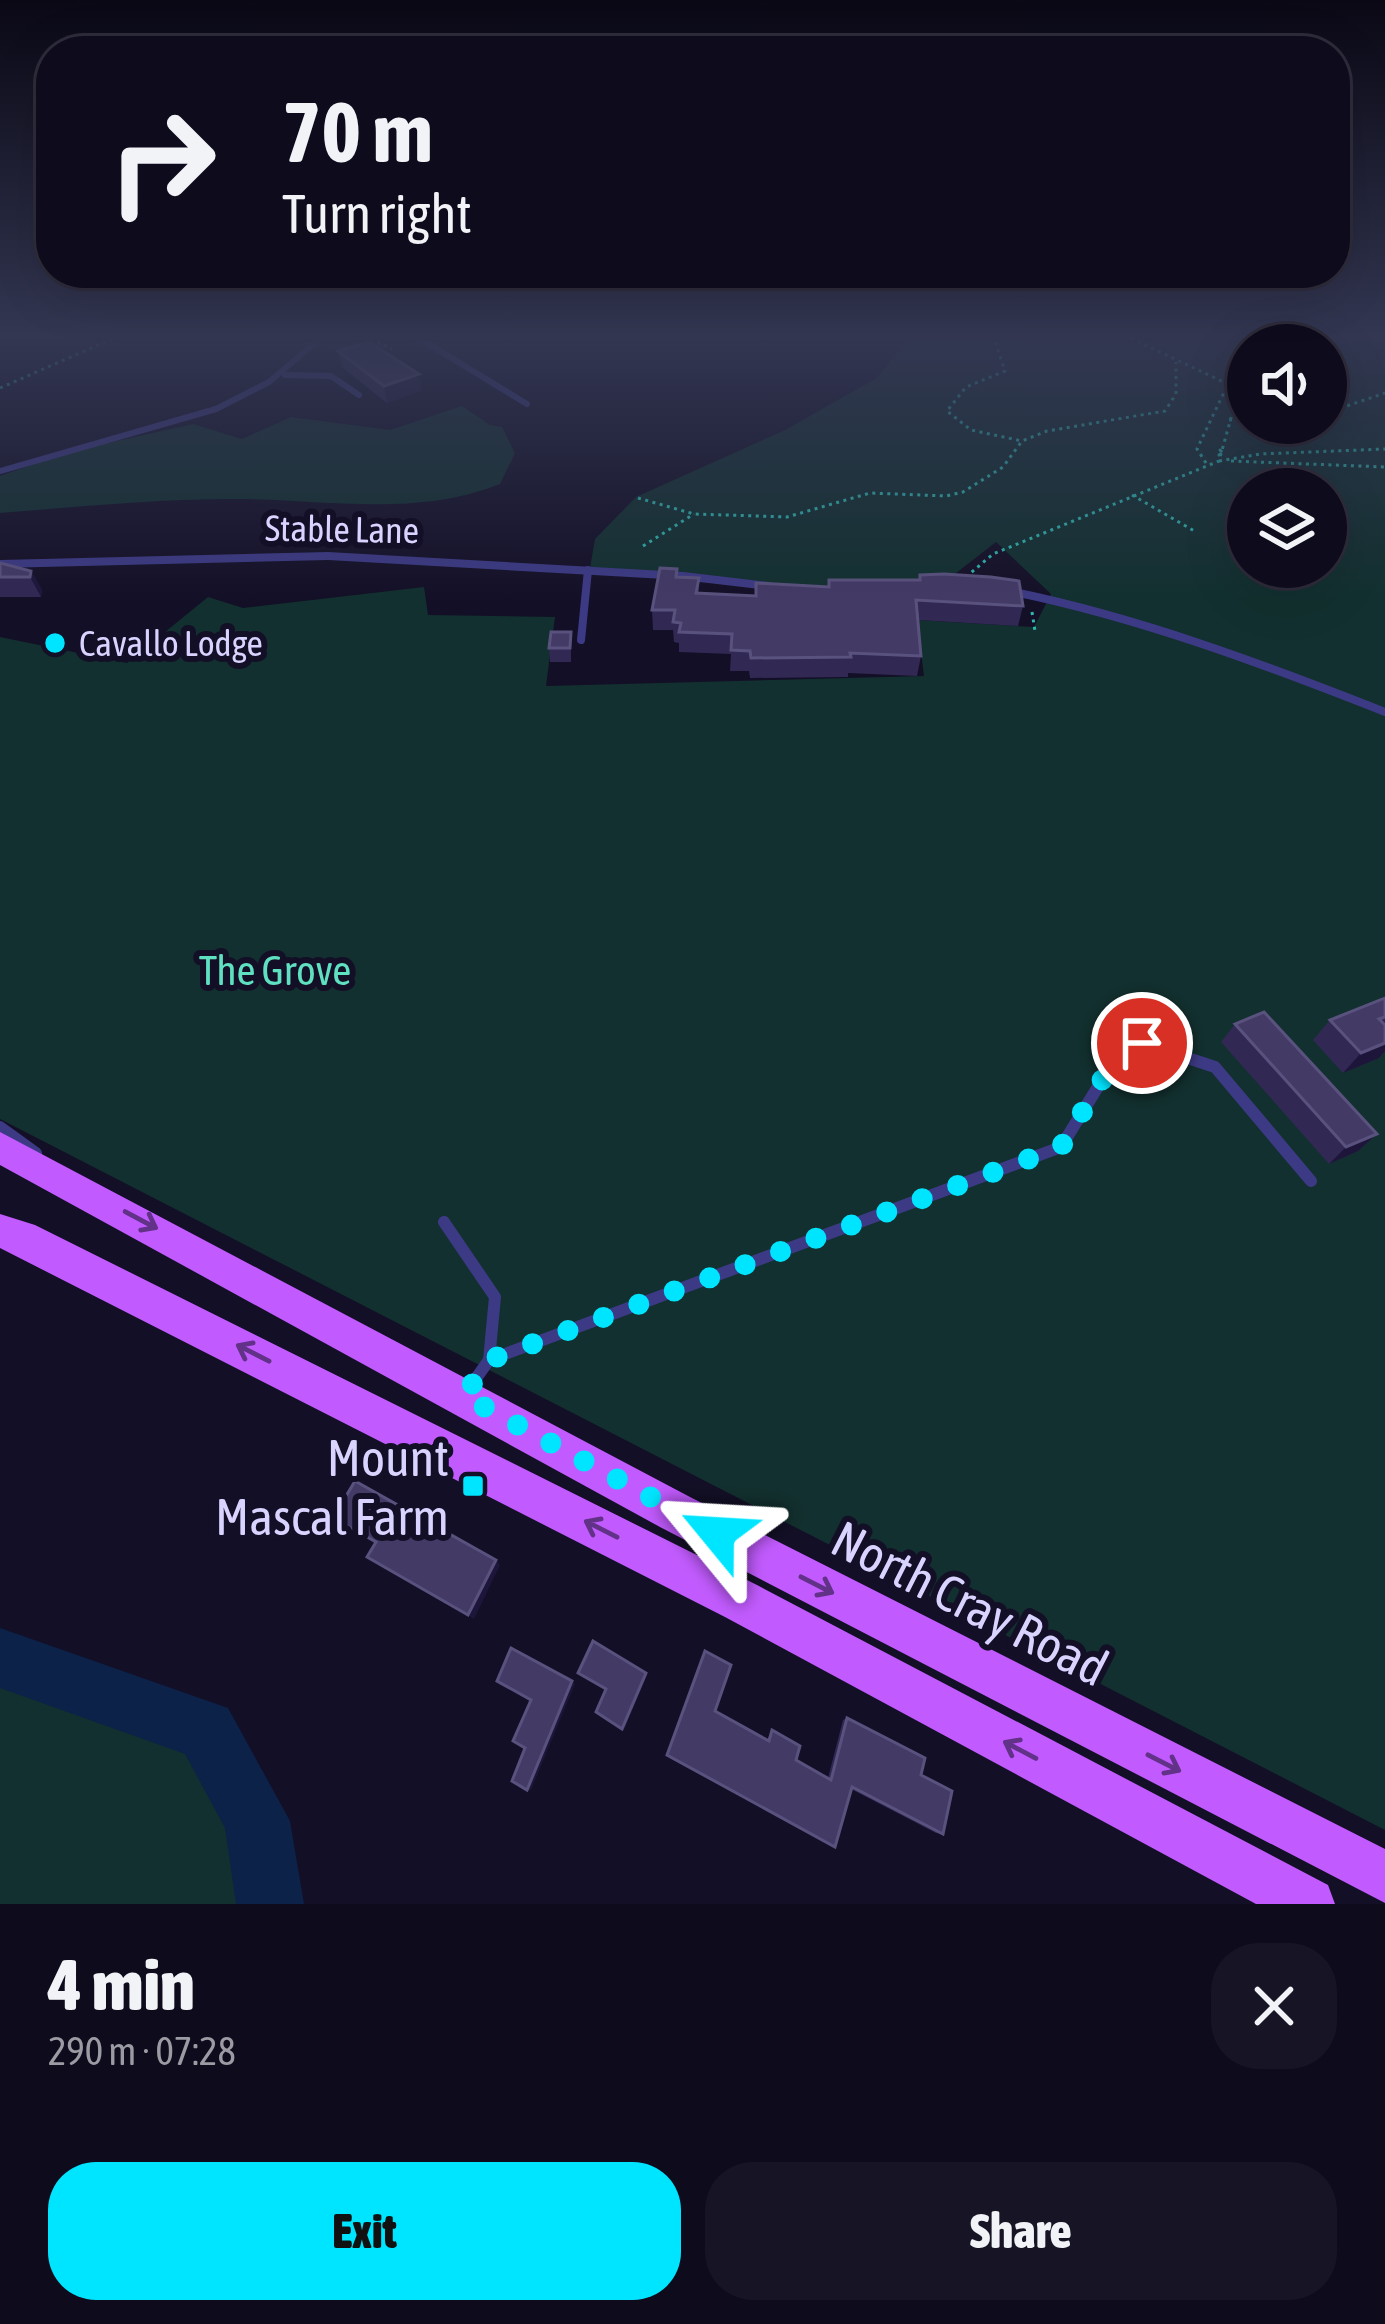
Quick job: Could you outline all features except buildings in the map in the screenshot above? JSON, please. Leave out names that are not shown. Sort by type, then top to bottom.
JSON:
[{"type":"main road","name":"North Cray Road","points":[[0,1147],[676,1512],[1385,1877]]},
{"type":"main road","points":[[0,1231],[22,1237],[482,1468],[1309,1904]]},
{"type":"street","name":"Stable Lane","points":[[0,564],[328,556],[683,576]]},
{"type":"lane","points":[[0,471],[90,442],[170,424]]},
{"type":"lane","points":[[581,640],[588,570]]},
{"type":"lane","points":[[683,576],[771,586]]},
{"type":"lane","points":[[958,585],[1064,602],[1261,663],[1385,712]]},
{"type":"lane","points":[[489,1360],[1061,1147],[1107,1072],[1142,1043],[1215,1067],[1311,1181]]},
{"type":"lane","points":[[0,1126],[71,1184]]},
{"type":"lane","points":[[444,1222],[495,1297],[489,1360],[464,1396]]},
{"type":"path","points":[[963,424],[971,430],[1022,441]]},
{"type":"path","points":[[638,497],[694,514],[788,517],[870,494],[946,496],[963,492],[1003,467],[1022,441],[1089,424]]},
{"type":"path","points":[[1208,464],[1197,449],[1209,424]]},
{"type":"path","points":[[958,585],[992,554],[1208,464],[1219,455],[1227,427]]},
{"type":"path","points":[[1219,455],[1385,449]]},
{"type":"path","points":[[1219,455],[1385,467]]},
{"type":"path","points":[[1132,495],[1196,532]]},
{"type":"path","points":[[643,546],[694,514]]},
{"type":"green space","points":[[193,424],[242,439],[276,424],[343,424],[390,430],[408,424],[488,424],[502,427],[515,453],[500,484],[435,501],[204,499],[0,513],[0,476],[72,451]]},
{"type":"green space","name":"The Grove","points":[[796,424],[1227,424],[1227,444],[1347,444],[1347,424],[1385,424],[1385,1830],[0,1119],[0,637],[127,663],[208,597],[243,608],[424,587],[428,615],[555,617],[546,686],[924,676],[917,620],[1034,627],[1051,594],[996,542],[951,577],[822,587],[590,568],[595,539],[636,497]]},
{"type":"green space","points":[[0,1658],[206,1730],[257,1821],[270,1904],[0,1904]]},
{"type":"waterway","points":[[0,1658],[206,1730],[257,1821],[270,1904]]},
{"type":"place","name":"Cavallo Lodge","points":[[55,643]]},
{"type":"place","name":"Mount Mascal Farm","points":[[473,1486]]},
{"type":"route","points":[[717,1533],[464,1396],[489,1360],[1061,1147],[1107,1072],[1142,1043]]}]
